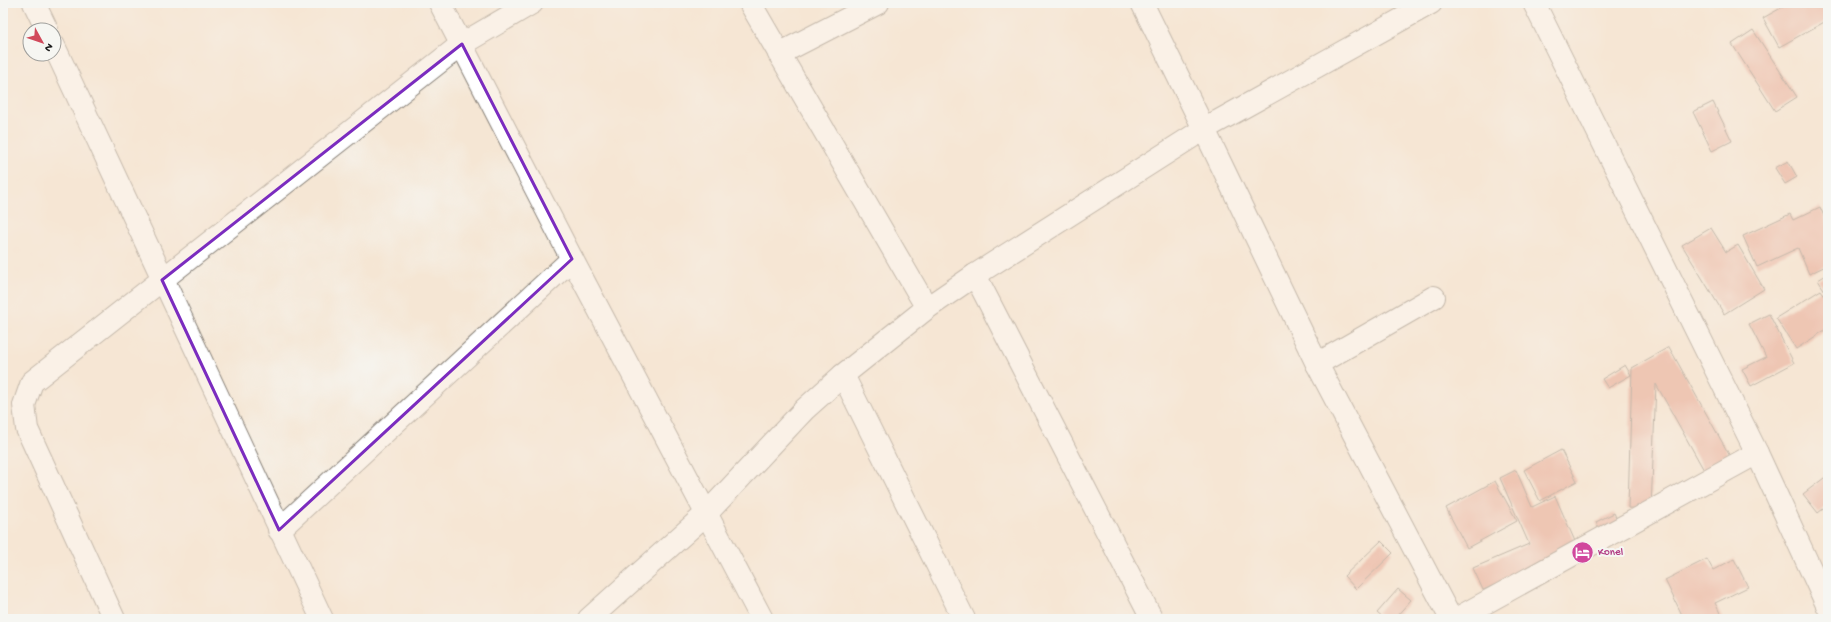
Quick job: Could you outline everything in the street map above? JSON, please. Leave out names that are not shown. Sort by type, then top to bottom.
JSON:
[{"type":"street","points":[[34,3],[43,22]]},
{"type":"street","points":[[440,3],[572,260],[762,619]]},
{"type":"street","points":[[114,619],[27,429],[24,405],[32,382],[462,44],[532,3]]},
{"type":"street","points":[[750,3],[927,308]]},
{"type":"street","points":[[779,54],[878,3]]},
{"type":"street","points":[[1142,3],[1317,364],[1452,619]]},
{"type":"street","points":[[589,619],[707,513],[805,409],[843,375],[927,308],[975,275],[1204,129],[1431,3]]},
{"type":"street","points":[[1534,3],[1756,453],[1828,607]]},
{"type":"street","points":[[61,62],[162,280],[322,619]]},
{"type":"street","points":[[279,530],[572,260]]},
{"type":"street","points":[[975,275],[1152,619]]},
{"type":"street","points":[[1317,364],[1434,297]]},
{"type":"street","points":[[843,375],[964,619]]},
{"type":"street","points":[[1456,619],[1756,453]]},
{"type":"highlighted area","points":[[462,44],[572,259],[279,530],[162,280]]},
{"type":"building","points":[[1790,3],[1828,3],[1828,20],[1779,47],[1763,18]]},
{"type":"building","points":[[1753,30],[1797,97],[1775,111],[1732,44]]},
{"type":"building","points":[[1713,102],[1732,141],[1712,151],[1693,112]]},
{"type":"building","points":[[1788,161],[1797,177],[1785,184],[1775,168]]},
{"type":"building","points":[[1820,207],[1828,225],[1828,265],[1809,274],[1798,248],[1757,267],[1743,236],[1790,214],[1793,220]]},
{"type":"building","points":[[1711,228],[1726,252],[1738,245],[1764,289],[1724,314],[1682,245]]},
{"type":"building","points":[[1828,274],[1828,296],[1818,280]]},
{"type":"building","points":[[1821,290],[1828,300],[1828,328],[1796,349],[1776,318]]},
{"type":"building","points":[[1769,314],[1794,363],[1751,386],[1742,369],[1766,357],[1749,324]]},
{"type":"building","points":[[1669,347],[1736,467],[1710,481],[1656,384],[1651,509],[1628,508],[1632,368]]},
{"type":"building","points":[[1625,365],[1631,375],[1608,388],[1602,379]]},
{"type":"building","points":[[1561,450],[1577,481],[1540,501],[1524,470]]},
{"type":"building","points":[[1516,470],[1532,507],[1555,496],[1578,548],[1483,590],[1473,568],[1529,544],[1500,478]]},
{"type":"building","points":[[1828,475],[1828,505],[1818,513],[1803,494]]},
{"type":"building","points":[[1495,481],[1517,521],[1467,548],[1446,508]]},
{"type":"building","points":[[1614,513],[1621,528],[1602,537],[1596,522]]},
{"type":"building","points":[[1381,541],[1393,553],[1356,589],[1344,576]]},
{"type":"building","points":[[1707,559],[1713,570],[1734,559],[1748,587],[1715,603],[1723,619],[1684,619],[1665,580]]},
{"type":"building","points":[[1398,589],[1411,600],[1394,619],[1384,619],[1377,613]]},
{"type":"place","name":"Konel","points":[[1583,553]]}]
